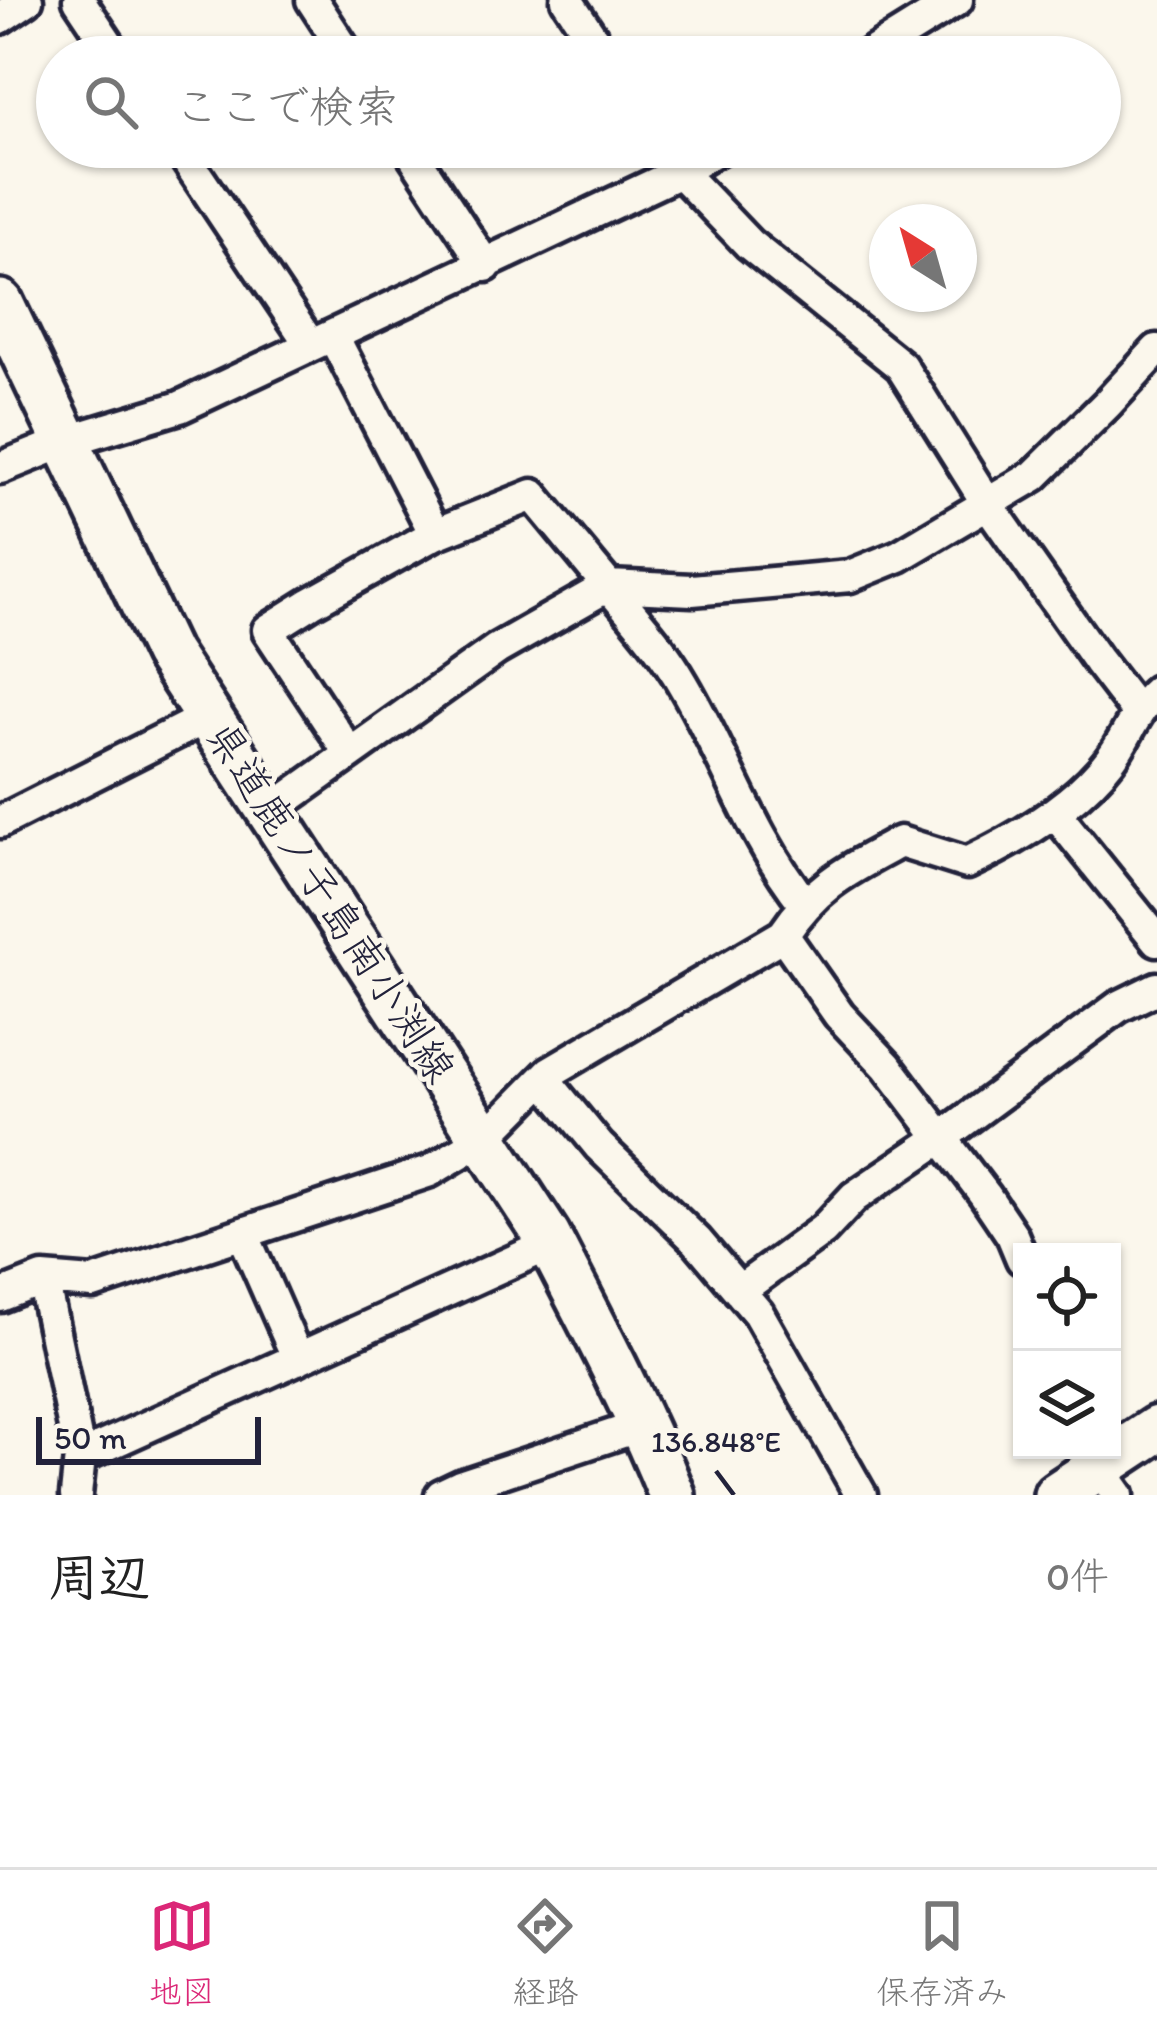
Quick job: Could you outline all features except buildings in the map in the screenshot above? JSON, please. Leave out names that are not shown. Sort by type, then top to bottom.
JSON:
[{"type":"main road","name":"県道鹿ノ子島南小渕線","points":[[0,304],[152,626],[551,1244],[643,1424],[672,1495]]},
{"type":"main road","points":[[1057,1495],[1104,1471],[1157,1429]]},
{"type":"street","points":[[0,17],[27,0]]},
{"type":"street","points":[[79,0],[103,36]]},
{"type":"street","points":[[312,0],[335,36]]},
{"type":"street","points":[[568,0],[591,36]]},
{"type":"street","points":[[899,36],[957,0]]},
{"type":"street","points":[[194,168],[322,340],[435,534]]},
{"type":"street","points":[[422,168],[486,266]]},
{"type":"street","points":[[0,468],[67,441],[180,406],[486,266],[658,168]]},
{"type":"street","points":[[0,1296],[43,1280],[93,1283],[430,1171],[485,1138],[544,1079],[783,935],[805,904],[842,873],[900,842],[967,863],[1055,813],[1112,759],[1147,702],[1098,662],[987,503],[901,366],[748,244],[679,168]]},
{"type":"street","points":[[270,811],[497,649],[608,586],[692,590],[850,576],[899,556],[1034,476],[1157,350]]},
{"type":"street","points":[[350,754],[268,630],[435,534],[533,495],[648,632],[682,682],[779,872],[805,904]]},
{"type":"street","points":[[0,822],[209,716]]},
{"type":"street","points":[[1055,813],[1157,940]]},
{"type":"street","points":[[783,935],[838,1016],[887,1066],[986,1195],[1015,1243]]},
{"type":"street","points":[[739,1291],[823,1230],[854,1197],[1118,1006],[1157,988]]},
{"type":"street","points":[[544,1079],[599,1146],[697,1241],[758,1313],[862,1495]]},
{"type":"street","points":[[243,1234],[298,1359]]},
{"type":"street","points":[[80,1457],[551,1244]]},
{"type":"street","points":[[43,1280],[80,1457],[76,1495]]},
{"type":"street","points":[[441,1495],[643,1424]]}]
